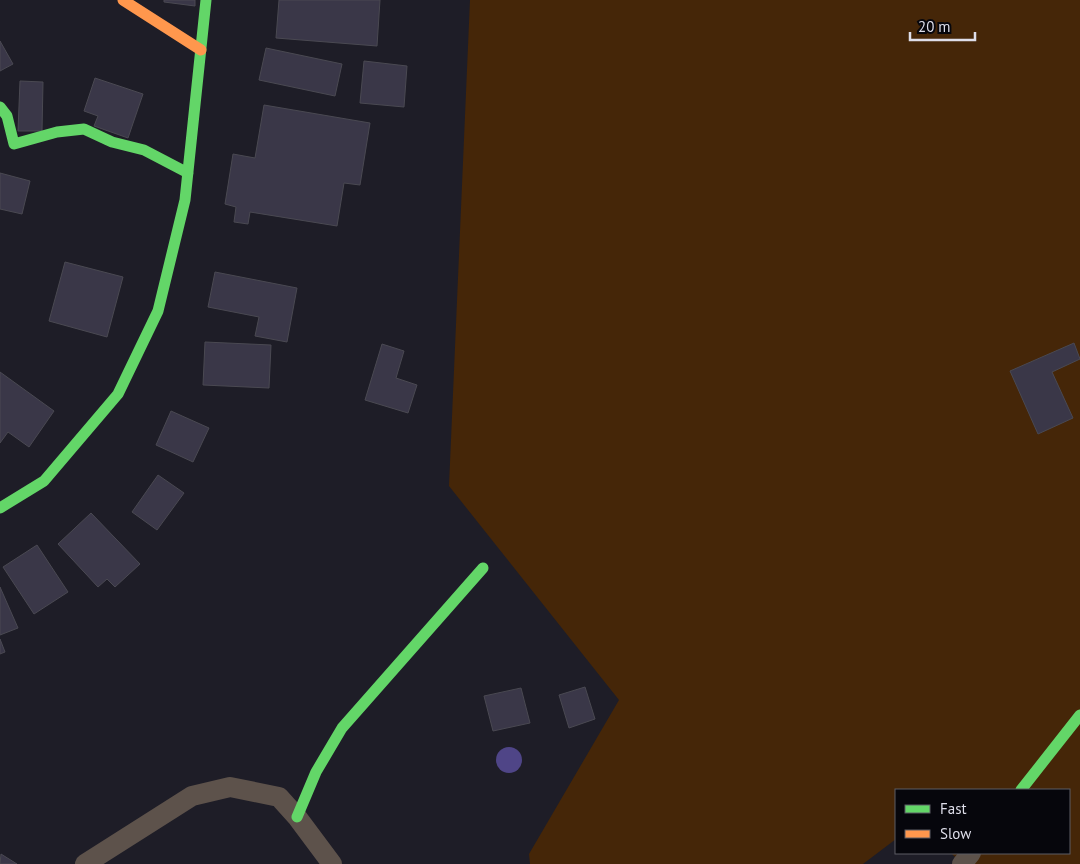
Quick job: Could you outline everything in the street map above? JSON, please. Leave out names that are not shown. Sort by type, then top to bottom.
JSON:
[{"type":"street","points":[[123,0],[201,50]]},
{"type":"street","points":[[0,508],[44,481],[118,394],[158,311],[185,200],[206,0]]},
{"type":"street","points":[[0,107],[8,116],[14,144],[57,132],[84,130],[112,142],[144,150],[188,173]]},
{"type":"street","points":[[297,817],[316,772],[342,728],[482,568]]},
{"type":"street","points":[[1022,789],[1080,715]]},
{"type":"street","points":[[85,864],[192,796],[230,787],[279,797],[297,817],[332,864]]},
{"type":"street","points":[[962,864],[970,854]]},
{"type":"shaded area","points":[[470,0],[1080,0],[1080,864],[962,864],[952,854],[1070,854],[1070,789],[895,789],[895,840],[863,864],[530,864],[529,854],[619,700],[449,486]]},
{"type":"shaded area","points":[[509,747],[518,751],[522,760],[518,769],[509,773],[500,769],[496,760],[500,751]]},
{"type":"building","points":[[164,0],[195,0],[195,6],[164,2]]},
{"type":"building","points":[[279,0],[380,0],[377,46],[276,38]]},
{"type":"building","points":[[0,41],[13,64],[0,71]]},
{"type":"building","points":[[266,48],[342,64],[335,96],[259,80]]},
{"type":"building","points":[[364,61],[407,66],[404,107],[360,103]]},
{"type":"building","points":[[95,78],[143,94],[128,138],[94,126],[98,116],[84,111]]},
{"type":"building","points":[[20,81],[43,82],[42,131],[18,131]]},
{"type":"building","points":[[264,105],[370,123],[360,185],[344,183],[337,226],[250,212],[248,224],[234,222],[236,207],[225,204],[233,154],[255,158]]},
{"type":"building","points":[[0,173],[30,181],[22,214],[0,209]]},
{"type":"building","points":[[65,262],[123,277],[107,337],[49,321]]},
{"type":"building","points":[[215,272],[297,288],[287,342],[255,336],[259,317],[208,307]]},
{"type":"building","points":[[205,342],[271,345],[269,388],[203,385]]},
{"type":"building","points":[[1074,343],[1080,359],[1052,372],[1073,418],[1038,434],[1010,371]]},
{"type":"building","points":[[382,344],[404,351],[396,378],[417,385],[408,413],[365,400]]},
{"type":"building","points":[[0,372],[54,411],[29,447],[8,432],[0,443]]},
{"type":"building","points":[[171,411],[209,428],[193,462],[156,445]]},
{"type":"building","points":[[158,475],[184,493],[157,530],[132,512]]},
{"type":"building","points":[[91,513],[140,564],[115,587],[107,579],[98,587],[58,544]]},
{"type":"building","points":[[37,545],[68,592],[34,614],[3,567]]},
{"type":"building","points":[[0,587],[18,628],[0,635]]},
{"type":"building","points":[[0,639],[5,652],[0,654]]},
{"type":"building","points":[[585,687],[595,719],[569,728],[559,695]]},
{"type":"building","points":[[521,688],[530,723],[493,731],[484,696]]},
{"type":"building","points":[[1,854],[17,864],[0,864]]},
{"type":"traffic: fast","points":[[0,508],[44,481],[118,394],[158,311],[185,200],[206,0]]},
{"type":"traffic: fast","points":[[0,107],[7,116],[14,144],[57,132],[84,129],[112,142],[144,150],[188,173]]},
{"type":"traffic: fast","points":[[297,817],[316,772],[342,728],[483,568]]},
{"type":"traffic: fast","points":[[1022,789],[1080,715]]},
{"type":"traffic: slow","points":[[123,0],[201,50]]}]
